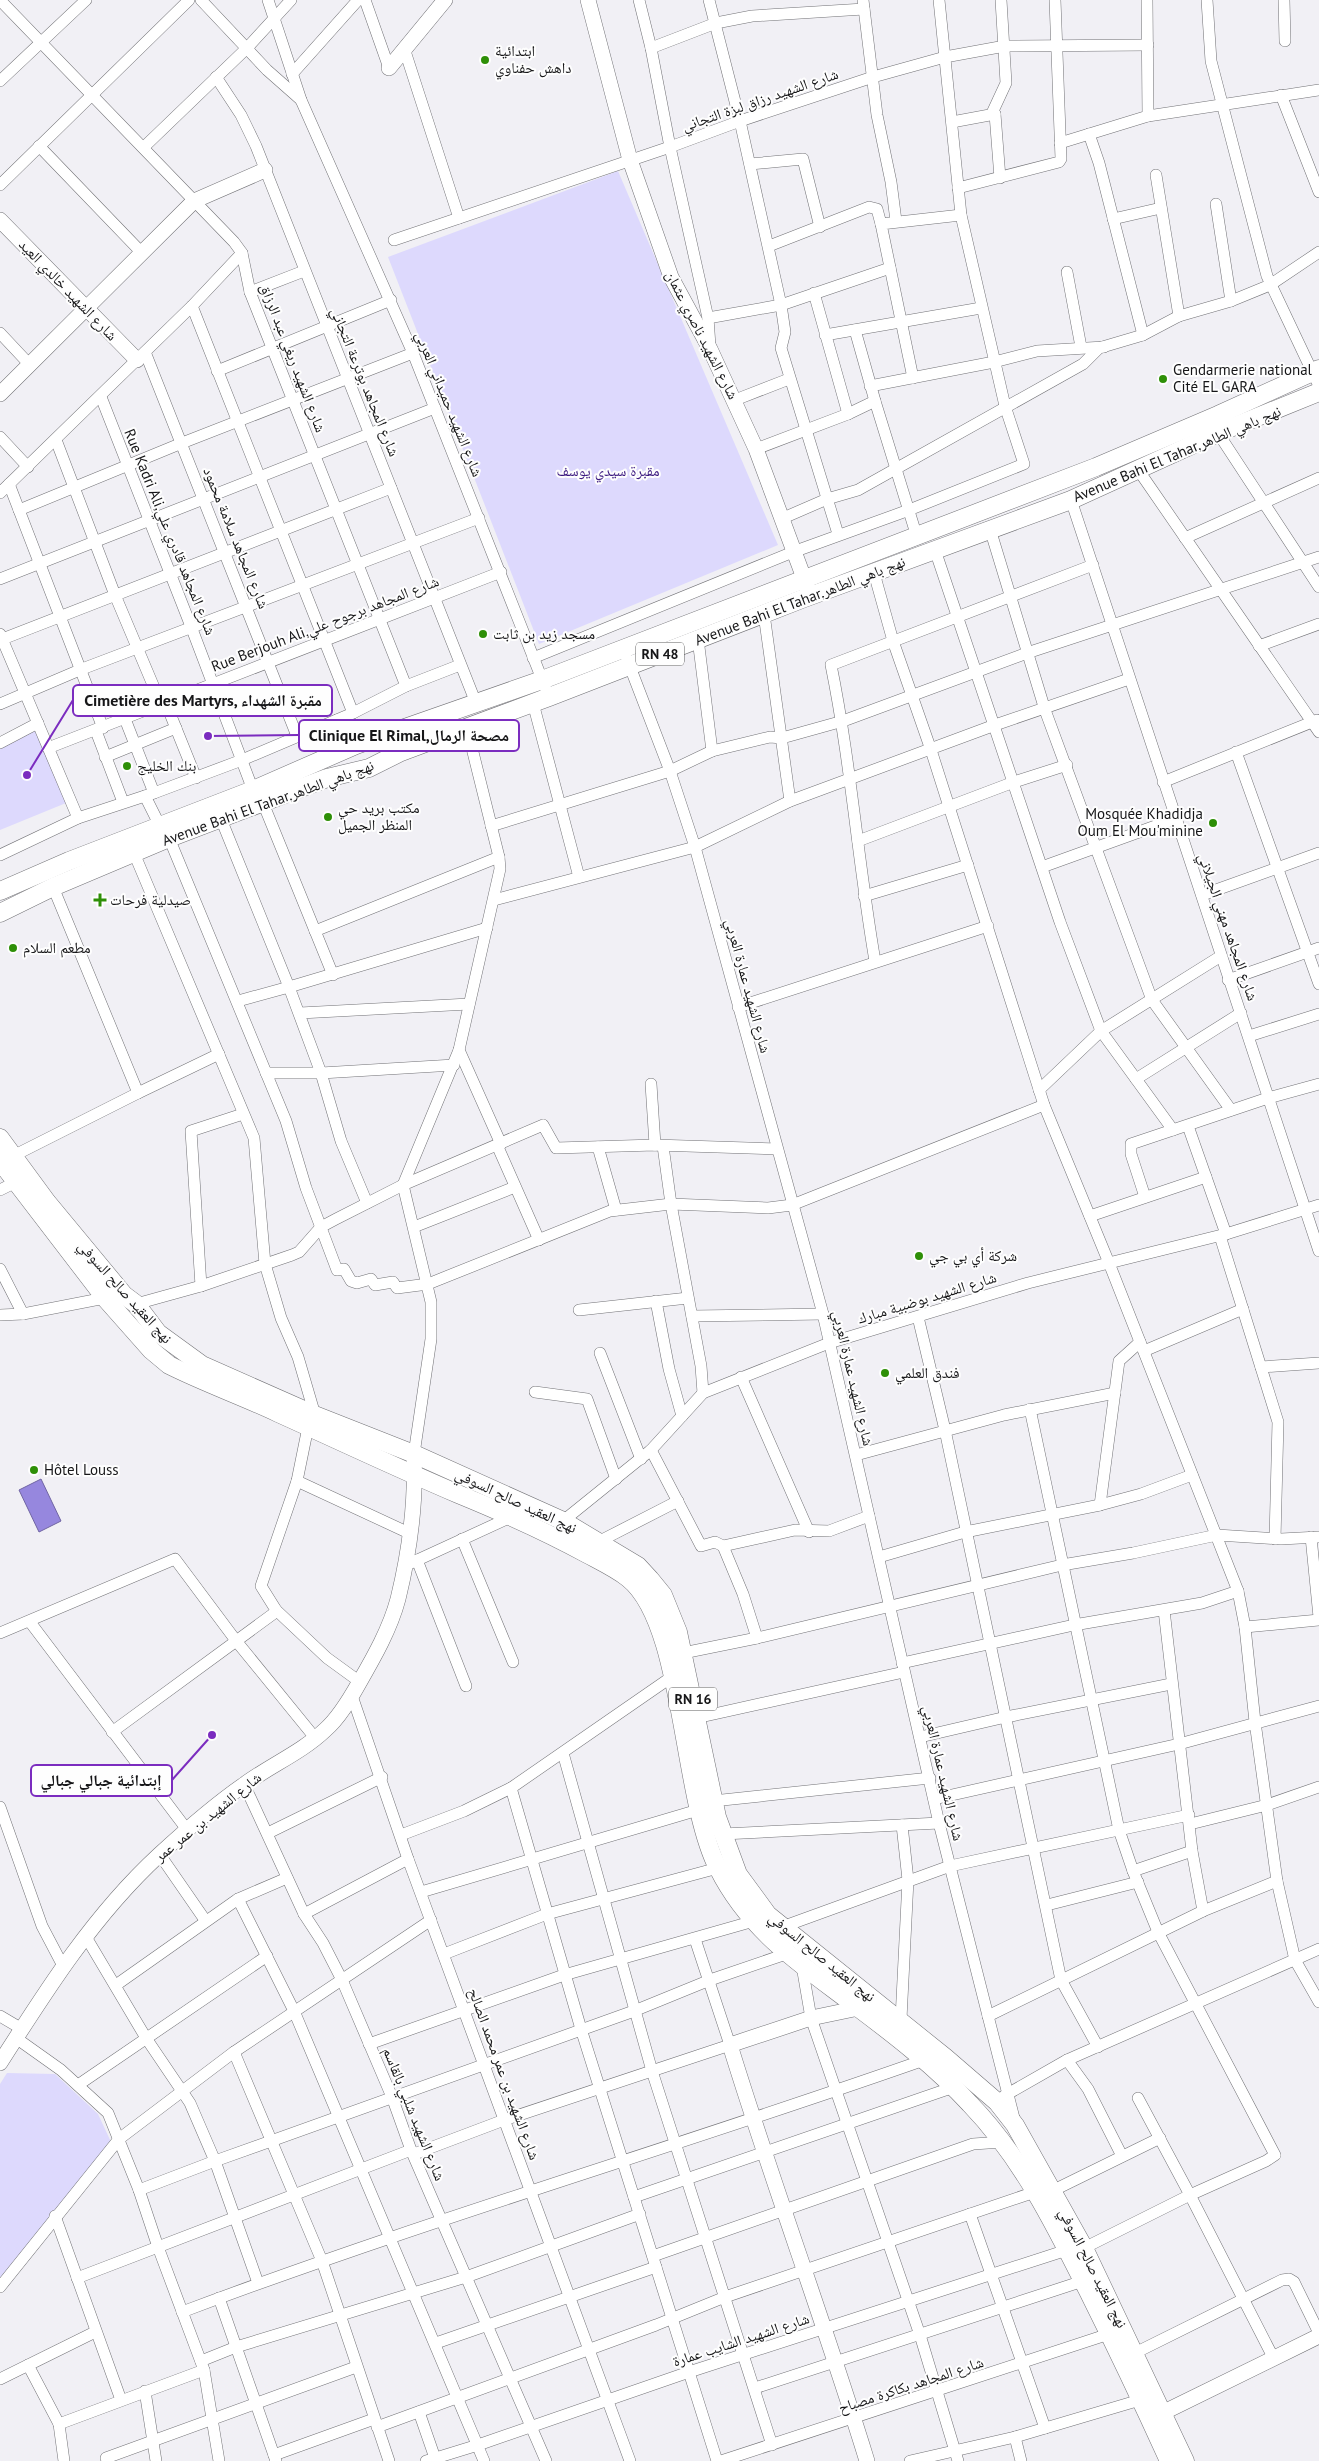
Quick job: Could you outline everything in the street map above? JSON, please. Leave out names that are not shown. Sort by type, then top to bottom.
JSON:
[{"type":"main road","name":"Avenue Bahi El Tahar,نهج باهي الطاهر","points":[[0,891],[258,797],[369,768],[401,752],[541,700],[626,657],[804,579],[1096,467],[1317,375]]},
{"type":"main road","name":"Avenue Bahi El Tahar,نهج باهي الطاهر","points":[[0,913],[53,887],[134,853],[164,832],[221,819],[346,749],[542,680],[698,639],[1072,500],[1218,433],[1319,392]]},
{"type":"main road","name":"نهج العقيد صالح السوفي","points":[[0,1138],[6,1158],[8,1186],[151,1350],[169,1365],[312,1421],[414,1454],[563,1521],[638,1566],[663,1595],[678,1632],[714,1801],[723,1834],[738,1874],[768,1915],[782,1927],[1002,2097],[1044,2191],[1135,2353],[1169,2461]]},
{"type":"main road","name":"نهج العقيد صالح السوفي","points":[[6,1158],[47,1202],[124,1295],[136,1304],[158,1333],[202,1365],[415,1475],[559,1539],[600,1561],[626,1577],[639,1588],[649,1602],[656,1617],[672,1676],[698,1810],[708,1844],[718,1868],[754,1921],[786,1954],[859,2008],[924,2060],[954,2087],[991,2126],[1044,2191]]},
{"type":"main road","points":[[991,2126],[1002,2097]]},
{"type":"main road","points":[[1003,2142],[1012,2133],[1016,2125]]},
{"type":"main road","name":"نهج العقيد صالح السوفي","points":[[1076,2249],[1083,2281],[1140,2400],[1156,2416],[1185,2461]]},
{"type":"street","points":[[0,0],[144,147],[242,254],[101,397],[0,493]]},
{"type":"street","points":[[0,82],[86,0]]},
{"type":"street","points":[[0,185],[189,0]]},
{"type":"street","points":[[201,0],[248,47],[267,70],[301,100]]},
{"type":"street","points":[[268,0],[301,100]]},
{"type":"street","points":[[144,147],[248,47],[291,0]]},
{"type":"street","points":[[292,74],[358,0]]},
{"type":"street","points":[[365,0],[389,68]]},
{"type":"street","points":[[389,68],[444,0]]},
{"type":"street","name":"شارع الشهيد ناصري عثمان","points":[[588,0],[630,160],[671,277],[735,400],[756,448],[781,520],[811,596]]},
{"type":"street","points":[[639,0],[651,48],[670,147],[708,318],[710,349]]},
{"type":"street","points":[[710,0],[740,120],[781,304],[785,332],[781,348],[838,534]]},
{"type":"street","points":[[533,658],[838,534],[909,510],[1024,464],[1005,406],[961,215],[952,122],[946,90],[945,57],[939,0]]},
{"type":"street","points":[[1000,178],[995,114],[993,110],[1006,83],[1001,0]]},
{"type":"street","points":[[958,188],[1058,162],[1061,159],[1055,0]]},
{"type":"street","points":[[1147,0],[1148,116]]},
{"type":"street","points":[[1207,0],[1211,61],[1220,105],[1270,285],[1317,375]]},
{"type":"street","points":[[1284,0],[1285,41]]},
{"type":"street","points":[[651,48],[716,24],[772,14],[864,4],[877,115],[891,182],[896,221]]},
{"type":"street","name":"شارع الشهيد رزاق لبزة التجاني","points":[[394,240],[670,147],[740,120],[873,77],[945,57],[1005,46],[1148,45]]},
{"type":"street","points":[[404,48],[459,218]]},
{"type":"street","name":"شارع المجاهد بوترعة التجاني","points":[[216,77],[241,115],[265,170],[476,703]]},
{"type":"street","points":[[1060,143],[1148,116],[1319,90]]},
{"type":"street","points":[[1282,96],[1319,192]]},
{"type":"street","name":"شارع الشهيد حميداني العربي","points":[[301,100],[314,125],[391,300],[501,572],[542,680],[541,700],[560,805],[579,877]]},
{"type":"street","points":[[952,122],[995,114]]},
{"type":"street","points":[[1089,134],[1143,334]]},
{"type":"street","points":[[39,146],[142,253]]},
{"type":"street","points":[[750,164],[803,159],[820,227]]},
{"type":"street","points":[[0,394],[194,201],[265,170]]},
{"type":"street","points":[[1156,175],[1179,316]]},
{"type":"street","points":[[1216,204],[1231,301]]},
{"type":"street","points":[[769,246],[872,206],[878,212],[881,224],[913,378]]},
{"type":"street","points":[[1113,219],[1161,208]]},
{"type":"street","points":[[881,224],[961,215]]},
{"type":"street","name":"شارع الشهيد خالدي العيد","points":[[0,220],[86,308],[141,356]]},
{"type":"street","points":[[781,520],[827,499],[858,490],[896,470],[1005,406],[1083,364],[1099,348],[1143,334],[1179,316],[1231,301],[1270,285],[1319,252]]},
{"type":"street","name":"شارع الشهيد ريغي عبد الرزاق","points":[[242,254],[250,292],[406,686]]},
{"type":"street","points":[[708,318],[781,304],[890,268]]},
{"type":"street","points":[[250,292],[304,271]]},
{"type":"street","points":[[1067,272],[1081,347]]},
{"type":"street","points":[[814,293],[848,414]]},
{"type":"street","points":[[218,371],[391,300]]},
{"type":"street","points":[[192,306],[352,713]]},
{"type":"street","points":[[825,335],[981,308]]},
{"type":"street","points":[[856,330],[870,386],[917,537]]},
{"type":"street","points":[[0,333],[30,365]]},
{"type":"street","points":[[870,386],[994,362],[1037,351],[1106,347]]},
{"type":"street","points":[[19,510],[182,443],[413,353]]},
{"type":"street","name":"شارع المجاهد سلامة محمود","points":[[141,356],[182,443],[297,736]]},
{"type":"street","points":[[735,400],[790,379]]},
{"type":"street","name":"Rue Kadri Ali,شارع المجاهد قادري علي","points":[[101,397],[242,760],[333,975]]},
{"type":"street","points":[[756,448],[848,414],[875,401]]},
{"type":"street","points":[[0,579],[435,408]]},
{"type":"street","points":[[1218,433],[1319,587]]},
{"type":"street","points":[[0,437],[28,467]]},
{"type":"street","points":[[56,440],[137,649],[161,704],[167,706],[196,778]]},
{"type":"street","points":[[1139,470],[1258,646],[1316,721],[1319,732]]},
{"type":"street","points":[[1184,538],[1319,478]]},
{"type":"street","points":[[9,484],[82,670],[106,757],[122,802]]},
{"type":"street","points":[[78,818],[1,638],[281,532],[391,488]]},
{"type":"street","name":"شارع المجاهد مهني الجيلاني","points":[[1072,500],[1175,819],[1202,895],[1228,980],[1249,1036],[1319,1251]]},
{"type":"street","points":[[0,704],[82,670],[479,518]]},
{"type":"street","points":[[990,530],[1026,653],[1045,710],[1067,765],[1152,1000],[1186,1050],[1231,1110]]},
{"type":"street","points":[[935,550],[1042,867],[1101,1031],[1173,1130]]},
{"type":"street","points":[[491,826],[670,771],[712,751],[770,737],[782,738],[842,722],[912,694],[1026,653],[1319,557]]},
{"type":"street","points":[[875,961],[864,896],[851,780],[831,665],[1093,565]]},
{"type":"street","name":"Rue Berjouh Ali,شارع المجاهد برجوح علي","points":[[48,748],[501,572]]},
{"type":"street","points":[[874,572],[893,641],[950,807],[1044,1105],[1109,1263],[1238,1591],[1245,1628],[1255,1722],[1277,1881],[1295,1960],[1319,2002]]},
{"type":"street","points":[[764,614],[790,801]]},
{"type":"street","points":[[1258,646],[1319,624]]},
{"type":"street","points":[[698,639],[712,751]]},
{"type":"street","name":"شارع الشهيد عمارة العربي","points":[[626,657],[670,771],[695,847],[823,1314],[939,1823],[988,2016],[1002,2097]]},
{"type":"street","points":[[0,855],[78,818],[196,778],[242,760],[337,720],[406,686],[460,665]]},
{"type":"street","points":[[494,900],[695,847],[790,801],[851,780],[995,725],[1045,710],[1129,679]]},
{"type":"street","points":[[125,719],[164,832],[238,1002],[286,1121],[337,1270],[344,1269],[351,1281],[357,1282],[371,1279],[375,1285],[393,1282],[397,1288],[428,1284],[595,1216],[616,1210],[671,1204],[768,1208],[792,1205],[1044,1105]]},
{"type":"street","points":[[337,720],[346,749]]},
{"type":"street","points":[[1163,782],[1316,721]]},
{"type":"street","points":[[0,743],[38,723]]},
{"type":"street","points":[[106,757],[176,728]]},
{"type":"street","points":[[414,1454],[431,1339],[431,1302],[403,1185],[459,1050],[500,869],[500,857],[467,728]]},
{"type":"street","points":[[1236,752],[1279,868],[1314,950],[1319,984]]},
{"type":"street","points":[[858,841],[1014,782],[1067,765]]},
{"type":"street","points":[[221,819],[300,1013],[321,1073],[341,1141],[367,1203]]},
{"type":"street","points":[[1042,867],[1175,819]]},
{"type":"street","points":[[134,853],[254,1138],[265,1264],[281,1318],[298,1357],[312,1421],[297,1481],[261,1586],[276,1610],[327,1658],[360,1682]]},
{"type":"street","points":[[1202,895],[1319,853]]},
{"type":"street","points":[[315,931],[500,857]]},
{"type":"street","points":[[864,896],[968,865]]},
{"type":"street","points":[[53,887],[138,1093]]},
{"type":"street","points":[[738,1007],[875,961],[988,926]]},
{"type":"street","points":[[238,1002],[487,928]]},
{"type":"street","points":[[1228,980],[1314,950]]},
{"type":"street","points":[[1039,1090],[1101,1031],[1221,956]]},
{"type":"street","points":[[300,1013],[469,1004]]},
{"type":"street","points":[[1136,1079],[1186,1050],[1241,1013]]},
{"type":"street","points":[[1249,1036],[1319,1014]]},
{"type":"street","points":[[459,1050],[539,1240]]},
{"type":"street","points":[[6,1158],[219,1054]]},
{"type":"street","points":[[266,1073],[321,1073],[454,1065]]},
{"type":"street","points":[[651,1084],[659,1145],[692,1316],[703,1393]]},
{"type":"street","points":[[1145,1197],[1130,1154],[1131,1144],[1268,1098],[1319,1084]]},
{"type":"street","points":[[201,1286],[191,1131],[243,1114]]},
{"type":"street","points":[[136,1304],[201,1286],[299,1252],[321,1227],[367,1203],[403,1185],[544,1125],[556,1148],[659,1145],[777,1149]]},
{"type":"street","points":[[1188,1126],[1206,1177],[1242,1309],[1278,1422],[1275,1539]]},
{"type":"street","points":[[598,1147],[616,1210]]},
{"type":"street","points":[[1090,1216],[1206,1177]]},
{"type":"street","points":[[414,1227],[515,1186]]},
{"type":"street","name":"شارع الشهيد بوضبية مبارك","points":[[563,1521],[651,1450],[703,1393],[829,1343],[1028,1283],[1223,1235],[1319,1205]]},
{"type":"street","points":[[0,1269],[23,1314]]},
{"type":"street","points":[[0,1315],[23,1314],[105,1298]]},
{"type":"street","points":[[579,1310],[688,1298]]},
{"type":"street","points":[[656,1301],[669,1369],[682,1416]]},
{"type":"street","points":[[1100,1505],[1120,1361],[1142,1346],[1242,1309]]},
{"type":"street","points":[[692,1316],[823,1314]]},
{"type":"street","points":[[918,1317],[945,1430],[965,1532],[1035,1848],[1062,1980],[1098,2047]]},
{"type":"street","points":[[600,1353],[641,1459]]},
{"type":"street","points":[[1261,1367],[1319,1364]]},
{"type":"street","points":[[741,1378],[809,1532]]},
{"type":"street","points":[[536,1392],[587,1399],[616,1478]]},
{"type":"street","points":[[856,1455],[1030,1409],[1115,1393]]},
{"type":"street","points":[[1030,1409],[1053,1514],[1074,1625],[1092,1699],[1119,1830],[1133,1871],[1158,1932],[1194,2003]]},
{"type":"street","points":[[651,1450],[701,1546],[716,1542],[723,1546],[743,1594],[757,1638]]},
{"type":"street","name":"شارع الشهيد بن عمر عمر","points":[[0,2063],[63,1966],[125,1889],[160,1855],[244,1784],[316,1739],[328,1728],[352,1696],[371,1663],[410,1563],[409,1533],[415,1475],[414,1454]]},
{"type":"street","points":[[879,1557],[965,1532],[1100,1505],[1141,1494],[1192,1475]]},
{"type":"street","points":[[297,1481],[409,1533]]},
{"type":"street","points":[[598,1542],[678,1501]]},
{"type":"street","points":[[723,1546],[795,1530],[809,1532],[829,1531],[869,1516]]},
{"type":"street","points":[[466,1686],[410,1563],[511,1517]]},
{"type":"street","points":[[683,1653],[757,1638],[1062,1565],[1217,1536],[1275,1539],[1315,1537],[1319,1619],[1245,1628]]},
{"type":"street","points":[[462,1539],[513,1662]]},
{"type":"street","points":[[0,1633],[30,1622],[175,1559],[237,1642],[316,1739]]},
{"type":"street","points":[[696,1718],[903,1668],[989,1644],[1074,1625],[1202,1603],[1238,1591]]},
{"type":"street","points":[[112,1732],[269,1620],[276,1610]]},
{"type":"street","points":[[1164,1610],[1171,1684],[1192,1851],[1203,1911]]},
{"type":"street","points":[[30,1622],[188,1831]]},
{"type":"street","points":[[401,1835],[464,1811],[511,1788],[672,1676]]},
{"type":"street","points":[[920,1738],[1006,1717],[1171,1684]]},
{"type":"street","name":"شارع الشهيد بن عمر محمد الصالح","points":[[352,1696],[382,1777],[408,1859],[465,2008],[550,2247],[630,2461]]},
{"type":"street","points":[[934,1799],[1179,1744],[1319,1706]]},
{"type":"street","points":[[563,1753],[619,1960],[652,2072],[707,2237],[772,2445]]},
{"type":"street","points":[[268,1833],[382,1777]]},
{"type":"street","points":[[714,1801],[930,1778]]},
{"type":"street","name":"شارع الشهيد شلبي بالقاسم","points":[[244,1784],[304,1914],[323,1943],[342,1980],[392,2097],[412,2152],[546,2461]]},
{"type":"street","points":[[782,1927],[950,1866],[1119,1830],[1267,1805],[1319,1787]]},
{"type":"street","points":[[511,1788],[564,1975],[717,2461]]},
{"type":"street","points":[[0,1807],[42,1926],[63,1966]]},
{"type":"street","points":[[421,1892],[698,1810]]},
{"type":"street","points":[[723,1834],[939,1823]]},
{"type":"street","points":[[901,2019],[908,1880],[902,1825]]},
{"type":"street","points":[[1133,1871],[1192,1851]]},
{"type":"street","points":[[160,1855],[204,1920]]},
{"type":"street","points":[[304,1914],[408,1859]]},
{"type":"street","points":[[444,1954],[546,1914],[718,1868]]},
{"type":"street","points":[[116,1985],[204,1920],[238,1899],[287,1878]]},
{"type":"street","points":[[988,2016],[1158,1932],[1203,1911],[1277,1881]]},
{"type":"street","points":[[1047,1905],[1138,1882]]},
{"type":"street","points":[[238,1899],[294,2011],[415,2293],[484,2461]]},
{"type":"street","points":[[0,2287],[119,2139],[234,2052],[431,1920]]},
{"type":"street","points":[[368,2044],[465,2008],[564,1975],[754,1921]]},
{"type":"street","points":[[86,1937],[146,2038],[180,2092],[190,2103],[236,2217],[258,2283]]},
{"type":"street","points":[[695,1939],[710,1980],[764,2153],[826,2328],[867,2461]]},
{"type":"street","points":[[1002,2097],[1067,2060],[1319,1949]]},
{"type":"street","points":[[139,2190],[214,2160],[339,2118],[581,2029],[634,2012],[710,1980],[786,1954]]},
{"type":"street","points":[[78,2085],[267,1956]]},
{"type":"street","points":[[802,1966],[811,2018],[909,2302],[957,2456]]},
{"type":"street","name":"شارع الشهيد الشايب عمارة","points":[[432,2460],[689,2372],[1076,2249],[1266,2161],[1275,2155],[1194,2003]]},
{"type":"street","points":[[77,2278],[362,2168],[811,2018],[859,2008]]},
{"type":"street","points":[[0,2016],[108,2113],[139,2190],[158,2248],[202,2365],[213,2419],[218,2461]]},
{"type":"street","points":[[234,2052],[322,2261],[389,2461]]},
{"type":"street","points":[[182,2312],[322,2261],[753,2120],[924,2060]]},
{"type":"street","points":[[1067,2060],[1088,2089],[1122,2156]]},
{"type":"street","points":[[634,2197],[954,2087]]},
{"type":"street","points":[[1138,2098],[1274,2359]]},
{"type":"street","points":[[218,2298],[275,2458],[375,2423],[419,2412],[656,2325],[725,2297],[970,2214],[1044,2191],[1160,2138]]},
{"type":"street","points":[[436,2343],[570,2298],[655,2262],[707,2237],[973,2144],[1003,2142]]},
{"type":"street","points":[[59,2424],[145,2391],[236,2347],[466,2277],[640,2214]]},
{"type":"street","points":[[970,2214],[1045,2428]]},
{"type":"street","points":[[56,2216],[95,2332],[121,2400]]},
{"type":"street","points":[[1135,2353],[1275,2283],[1289,2279],[1298,2288],[1319,2334],[1274,2359],[1156,2416]]},
{"type":"street","points":[[755,2388],[1083,2281]]},
{"type":"street","points":[[0,2379],[95,2332]]},
{"type":"street","name":"شارع المجاهد بكاكرة مصباح","points":[[721,2461],[755,2455],[772,2445],[1023,2364],[1109,2334]]},
{"type":"street","points":[[28,2365],[59,2424],[64,2461]]},
{"type":"street","points":[[106,2458],[356,2367]]},
{"type":"street","points":[[145,2391],[156,2461]]},
{"type":"street","points":[[910,2461],[957,2456],[1140,2400]]},
{"type":"street","points":[[419,2412],[432,2460]]},
{"type":"street","points":[[1015,2437],[1022,2461]]},
{"type":"green space","name":"مقبرة سيدي يوسف","points":[[618,171],[778,545],[539,644],[388,257]]},
{"type":"green space","points":[[34,728],[66,803],[0,830],[0,747]]},
{"type":"green space","points":[[7,2073],[55,2074],[98,2114],[111,2142],[0,2282],[0,2084]]},
{"type":"shaded area","points":[[41,1479],[61,1521],[39,1532],[19,1490]]},
{"type":"place","name":"ابتدائية داهش حفناوي","points":[[485,60]]},
{"type":"place","name":"Gendarmerie national Cité EL GARA","points":[[1163,379]]},
{"type":"place","name":"مسجد زيد بن ثابت","points":[[483,634]]},
{"type":"place","name":"Clinique El Rimal,مصحة الرمال","points":[[208,736]]},
{"type":"place","name":"بنك الخليج","points":[[127,766]]},
{"type":"place","name":"Cimetière des Martyrs, مقبرة الشهداء","points":[[27,775]]},
{"type":"place","name":"مكتب بريد حي المنظر الجميل","points":[[328,817]]},
{"type":"place","name":"Mosquée Khadidja Oum El Mou'minine","points":[[1213,823]]},
{"type":"place","name":"صيدلية فرحات","points":[[100,900]]},
{"type":"place","name":"مطعم السلام","points":[[13,948]]},
{"type":"place","name":"شركة أي بي جي","points":[[919,1256]]},
{"type":"place","name":"فندق العلمي","points":[[885,1373]]},
{"type":"place","name":"Hôtel Louss","points":[[34,1470]]},
{"type":"place","name":"إبتدائية جبالي جبالي","points":[[212,1735]]}]
